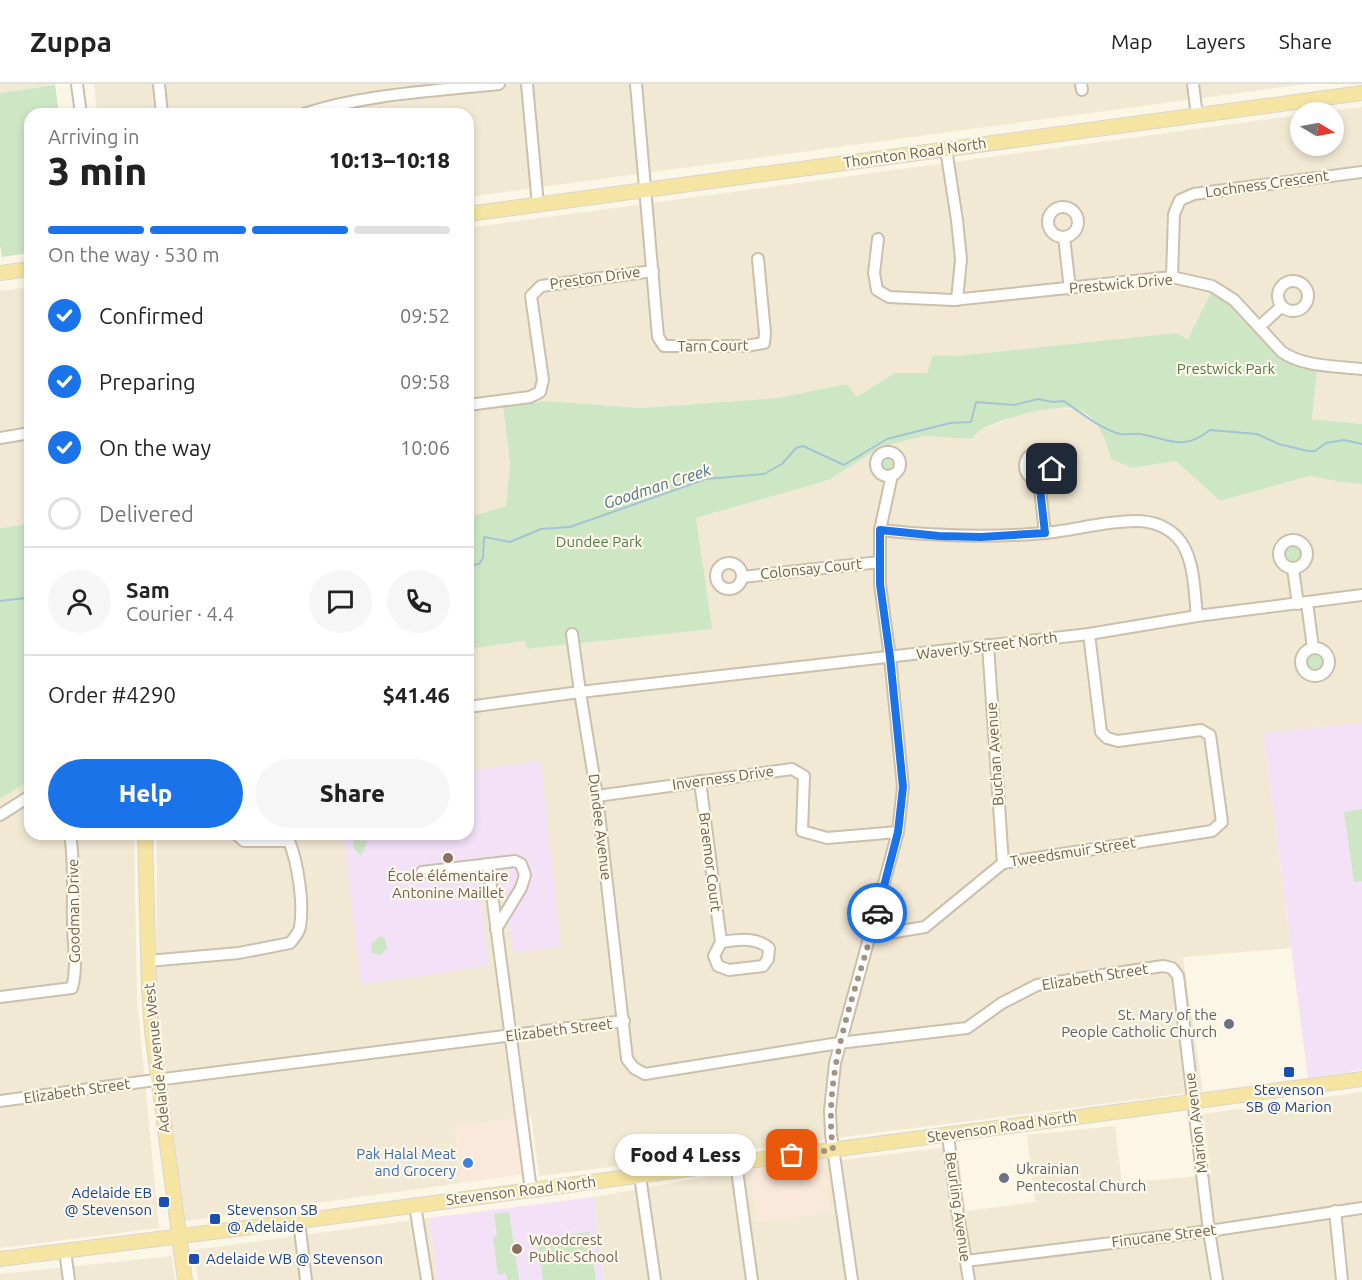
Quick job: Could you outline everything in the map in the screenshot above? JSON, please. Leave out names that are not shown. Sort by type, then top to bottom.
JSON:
[{"type":"main road","name":"Thornton Road North","points":[[474,213],[1362,93]]},
{"type":"main road","points":[[0,273],[24,270]]},
{"type":"main road","name":"Adelaide Avenue West","points":[[145,840],[151,1019],[184,1280]]},
{"type":"main road","name":"Stevenson Road North","points":[[0,1259],[1362,1079]]},
{"type":"street","points":[[77,84],[80,108]]},
{"type":"street","points":[[159,84],[161,108]]},
{"type":"street","points":[[323,108],[418,88],[499,84]]},
{"type":"street","points":[[527,84],[537,204]]},
{"type":"street","name":"Tarn Court","points":[[636,84],[658,337],[664,346],[746,346],[764,343],[758,259]]},
{"type":"street","points":[[1193,84],[1197,116]]},
{"type":"street","points":[[946,149],[961,259],[957,300]]},
{"type":"street","name":"Lochness Crescent","points":[[1172,277],[1174,214],[1180,200],[1194,194],[1362,172]]},
{"type":"street","points":[[1064,237],[1070,289]]},
{"type":"street","name":"Prestwick Drive","points":[[878,239],[874,273],[877,290],[889,297],[957,300],[1172,277],[1212,285],[1234,300],[1282,352],[1291,358],[1309,363],[1362,369]]},
{"type":"street","name":"Preston Drive","points":[[474,404],[530,397],[540,392],[543,380],[531,296],[541,286],[653,271]]},
{"type":"street","points":[[1259,327],[1282,306]]},
{"type":"street","points":[[0,438],[24,434]]},
{"type":"street","points":[[852,1280],[833,1150],[830,1110],[840,1043],[898,832],[903,787],[880,584],[880,530],[892,475]]},
{"type":"street","points":[[1039,480],[1045,533]]},
{"type":"street","points":[[880,530],[939,536],[981,537],[1045,533],[1135,521],[1160,524],[1177,537],[1185,547],[1189,557],[1197,616]]},
{"type":"street","name":"Colonsay Court","points":[[741,577],[880,562]]},
{"type":"street","points":[[1293,569],[1313,648]]},
{"type":"street","name":"Waverly Street North","points":[[474,706],[579,692],[1089,634],[1197,616],[1362,595]]},
{"type":"street","name":"Dundee Avenue","points":[[572,634],[579,692],[597,796],[624,1021]]},
{"type":"street","name":"Tweedsmuir Street","points":[[871,936],[925,927],[1003,863],[1212,831],[1222,822],[1210,735],[1201,730],[1118,741],[1107,738],[1101,732],[1089,634]]},
{"type":"street","name":"Buchan Avenue","points":[[988,645],[1003,863]]},
{"type":"street","name":"Inverness Drive","points":[[597,796],[792,769],[804,776],[802,831],[827,838],[898,832]]},
{"type":"street","name":"Braemor Court","points":[[700,781],[721,942],[714,956],[718,966],[729,970],[763,966],[768,959],[769,948],[762,942],[749,939],[721,942]]},
{"type":"street","points":[[0,815],[24,799]]},
{"type":"street","name":"Goodman Drive","points":[[0,997],[72,988],[76,973],[71,840]]},
{"type":"street","points":[[148,961],[239,953],[290,943],[300,929],[301,903],[294,853],[289,841],[243,840]]},
{"type":"street","points":[[422,872],[515,861],[522,864],[525,875],[521,888],[496,929]]},
{"type":"street","points":[[488,864],[531,1190]]},
{"type":"street","name":"Elizabeth Street","points":[[0,1101],[624,1021],[627,1059],[634,1068],[645,1074],[840,1043],[967,1028],[1002,1003],[1037,985],[1163,966],[1172,968]]},
{"type":"street","name":"Marion Avenue","points":[[1172,968],[1178,976],[1217,1280]]},
{"type":"street","name":"Beurling Avenue","points":[[948,1135],[969,1280]]},
{"type":"street","points":[[736,1163],[752,1280]]},
{"type":"street","points":[[640,1176],[655,1280]]},
{"type":"street","points":[[415,1205],[427,1280]]},
{"type":"street","name":"Finucane Street","points":[[966,1261],[1209,1231],[1362,1208]]},
{"type":"street","points":[[1335,1211],[1342,1280]]},
{"type":"street","points":[[298,1221],[306,1280]]},
{"type":"street","points":[[65,1251],[69,1280]]},
{"type":"shaded area","points":[[0,84],[55,84],[55,85],[0,93]]},
{"type":"shaded area","points":[[94,84],[1305,84],[474,196],[474,108],[96,108]]},
{"type":"shaded area","points":[[1362,107],[1362,424],[1312,419],[1298,365],[1280,357],[1188,339],[1176,333],[956,356],[934,355],[927,373],[894,373],[857,398],[846,384],[778,398],[641,408],[548,401],[503,407],[510,463],[506,507],[474,516],[474,227],[1290,116],[1290,156],[1344,156],[1344,109]]},
{"type":"shaded area","points":[[24,288],[24,525],[0,528],[0,291]]},
{"type":"shaded area","points":[[1049,408],[1079,409],[1103,429],[1111,459],[1132,468],[1176,461],[1220,501],[1310,476],[1362,484],[1362,723],[1263,733],[1291,948],[1183,957],[1203,1091],[539,1176],[531,1116],[455,1127],[461,1183],[185,1221],[156,990],[157,840],[474,840],[474,648],[525,641],[527,649],[711,629],[696,518],[829,480],[881,447],[924,436],[972,439],[980,430],[1014,417]]},
{"type":"shaded area","points":[[1362,723],[1362,1070],[1308,1078],[1263,733]]},
{"type":"shaded area","name":"École élémentaire Antonine Maillet","points":[[541,761],[561,947],[513,953],[501,883],[480,886],[488,966],[361,985],[344,840],[474,840],[474,770]]},
{"type":"shaded area","points":[[24,784],[24,840],[134,840],[137,999],[159,1228],[0,1248],[0,799]]},
{"type":"shaded area","points":[[1362,1092],[1362,1280],[604,1280],[594,1197],[750,1169],[757,1222],[830,1212],[824,1159],[842,1160],[957,1146],[966,1211],[1035,1202],[1027,1135],[1115,1126],[1122,1183],[1211,1175],[1203,1114]]},
{"type":"shaded area","points":[[523,1117],[530,1173],[461,1183],[455,1127]]},
{"type":"shaded area","points":[[824,1159],[831,1212],[757,1222],[750,1169]]},
{"type":"shaded area","name":"Woodcrest Public School","points":[[594,1197],[604,1280],[437,1280],[429,1218]]},
{"type":"shaded area","points":[[429,1218],[437,1280],[198,1280],[194,1250]]},
{"type":"shaded area","points":[[172,1256],[175,1280],[0,1280],[0,1274]]},
{"type":"green space","points":[[55,85],[58,108],[24,108],[24,254],[2,257],[0,244],[0,93]]},
{"type":"green space","points":[[1211,293],[1225,300],[1238,311],[1280,357],[1298,365],[1317,367],[1312,419],[1362,424],[1362,484],[1310,476],[1220,501],[1176,461],[1132,468],[1111,459],[1104,437],[1097,425],[1093,419],[1080,410],[1046,409],[990,425],[979,431],[972,439],[924,436],[881,447],[829,480],[696,518],[712,629],[527,649],[525,641],[474,648],[474,516],[506,506],[510,463],[503,407],[548,401],[641,408],[778,398],[846,384],[857,397],[894,373],[927,373],[933,355],[956,356],[1176,333],[1188,339]]},
{"type":"green space","points":[[888,456],[894,458],[896,464],[894,470],[888,472],[882,470],[880,464],[882,458]]},
{"type":"green space","points":[[1035,457],[1043,457],[1049,463],[1049,471],[1043,477],[1035,477],[1029,471],[1029,463]]},
{"type":"green space","points":[[24,525],[24,784],[0,799],[0,528]]},
{"type":"green space","points":[[1293,544],[1300,547],[1303,554],[1300,561],[1293,564],[1286,561],[1283,554],[1286,547]]},
{"type":"green space","points":[[1316,653],[1323,656],[1326,663],[1323,670],[1316,673],[1309,670],[1306,663],[1309,656]]},
{"type":"green space","points":[[1362,809],[1362,881],[1354,882],[1344,812]]},
{"type":"green space","points":[[353,840],[368,841],[361,856],[354,848]]},
{"type":"green space","points":[[380,936],[385,938],[387,949],[380,955],[372,953],[371,944]]},
{"type":"green space","points":[[509,1212],[519,1280],[507,1280],[506,1273],[498,1275],[493,1238],[497,1236],[494,1214]]},
{"type":"green space","points":[[589,1232],[596,1280],[543,1280],[537,1239]]},
{"type":"waterway","name":"Goodman Creek","points":[[474,565],[479,564],[483,558],[484,537],[510,542],[541,529],[570,527],[706,479],[764,474],[782,464],[796,448],[803,446],[844,465],[887,439],[950,423],[971,422],[976,402],[1014,405],[1038,399],[1053,402],[1064,401],[1091,420],[1114,432],[1140,434],[1176,442],[1191,441],[1210,430],[1257,434],[1279,444],[1308,451],[1315,451],[1326,443],[1344,440],[1362,444]]},
{"type":"waterway","name":"Goodman Creek","points":[[0,601],[24,598]]},
{"type":"way so far","points":[[792,1155],[833,1150],[830,1110],[835,1063],[877,913]]},
{"type":"place","name":"École élémentaire Antonine Maillet","points":[[448,858]]},
{"type":"place","name":"St. Mary of the People Catholic Church","points":[[1229,1024]]},
{"type":"place","name":"Stevenson SB @ Marion","points":[[1289,1072]]},
{"type":"place","name":"Food 4 Less","points":[[792,1155]]},
{"type":"place","name":"Pak Halal Meat and Grocery","points":[[468,1163]]},
{"type":"place","name":"Ukrainian Pentecostal Church","points":[[1004,1178]]},
{"type":"place","name":"Adelaide EB @ Stevenson","points":[[164,1202]]},
{"type":"place","name":"Stevenson SB @ Adelaide","points":[[215,1219]]},
{"type":"place","name":"Woodcrest Public School","points":[[517,1249]]},
{"type":"place","name":"Adelaide WB @ Stevenson","points":[[194,1259]]},
{"type":"route","points":[[877,913],[898,832],[903,787],[880,584],[880,530],[939,536],[981,537],[1045,533],[1039,480],[1048,477],[1052,469]]},
{"type":"park label","name":"Prestwick Park","points":[[1226,369]]},
{"type":"park label","name":"Dundee Park","points":[[599,542]]}]
